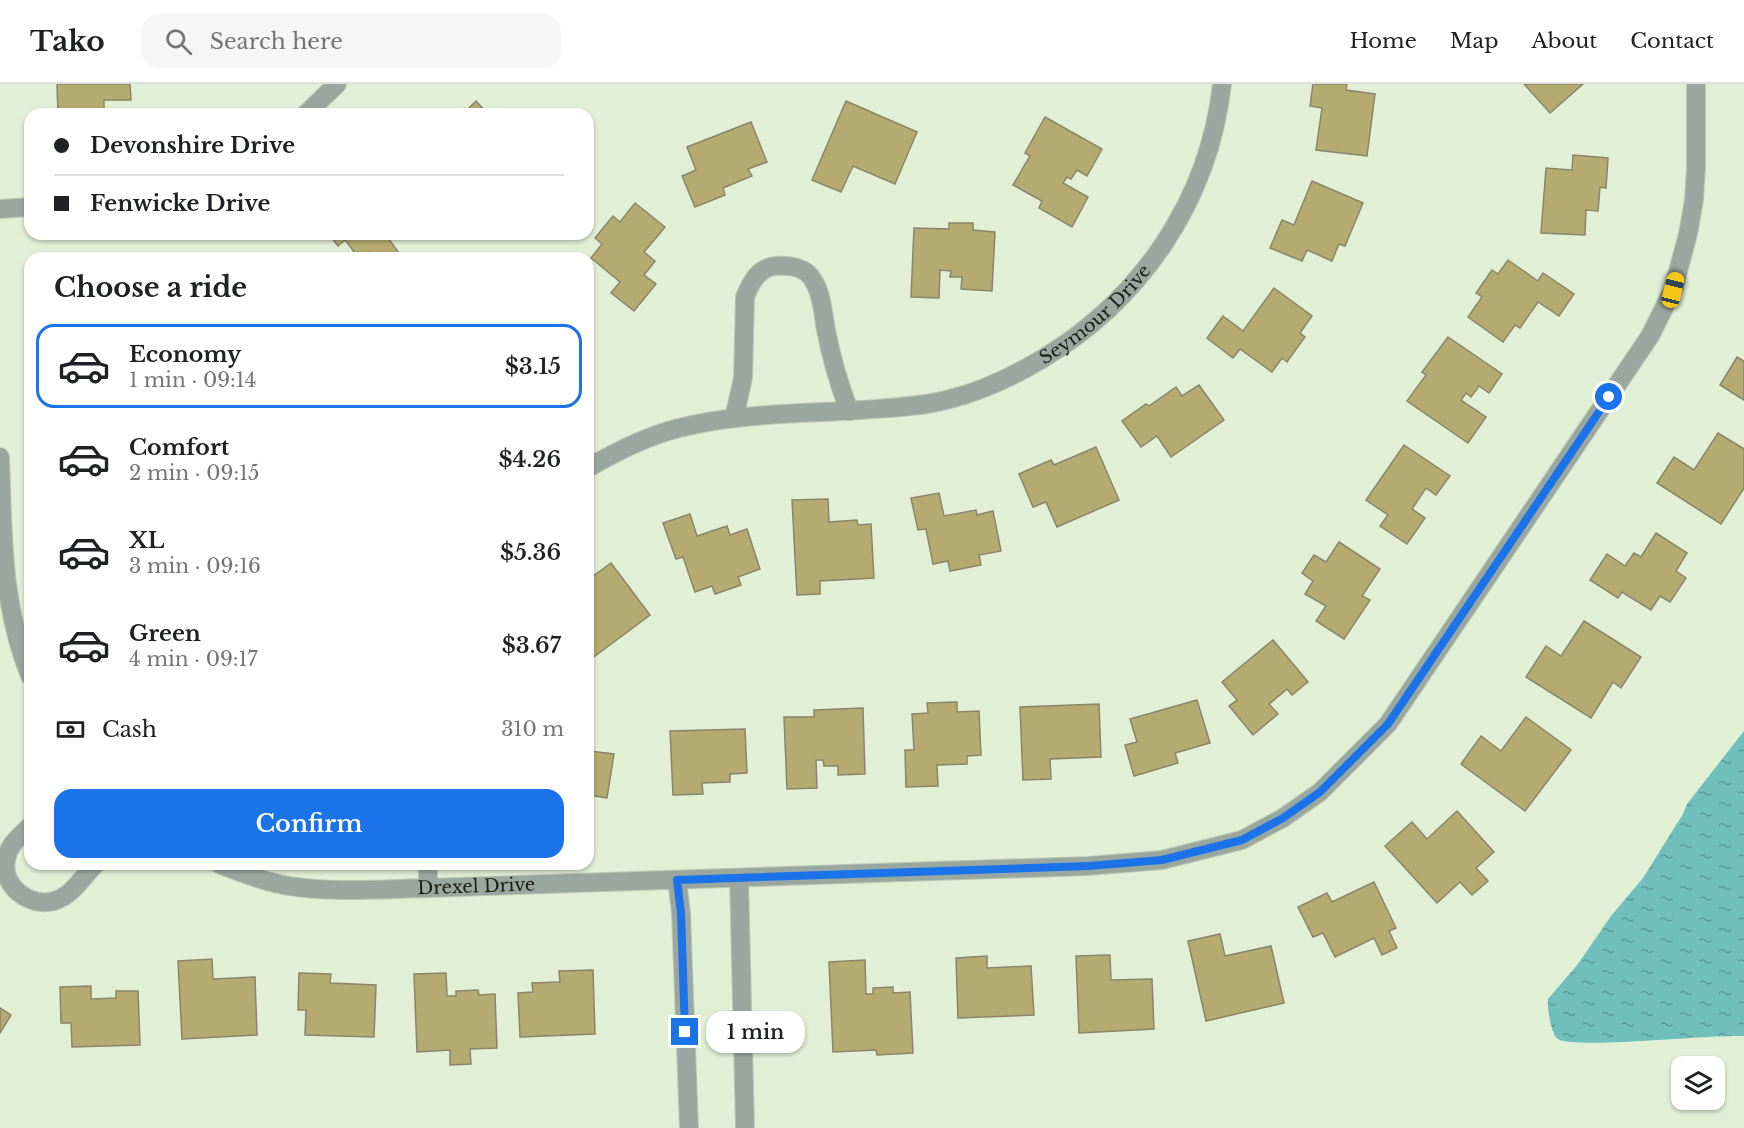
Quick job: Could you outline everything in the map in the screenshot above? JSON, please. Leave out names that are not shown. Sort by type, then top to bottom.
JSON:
[{"type":"street","points":[[312,108],[337,84]]},
{"type":"street","name":"Seymour Drive","points":[[594,465],[643,440],[679,428],[734,418],[899,407],[945,400],[979,390],[1018,373],[1060,348],[1098,320],[1131,287],[1175,227],[1195,188],[1211,144],[1222,84]]},
{"type":"street","name":"Drexel Drive","points":[[233,870],[247,876],[288,886],[330,890],[1088,866],[1162,860],[1242,840],[1283,818],[1320,792],[1388,724],[1650,336],[1673,290],[1688,234],[1694,200],[1696,168],[1696,84]]},
{"type":"street","points":[[0,209],[24,207]]},
{"type":"street","points":[[734,418],[743,378],[745,297],[758,273],[771,266],[788,265],[804,270],[813,279],[820,298],[836,375],[849,411]]},
{"type":"street","points":[[0,457],[5,581],[11,616],[24,662]]},
{"type":"street","points":[[24,832],[13,843],[5,860],[7,877],[16,892],[29,900],[43,903],[55,901],[68,894],[89,870]]},
{"type":"street","points":[[428,870],[428,888]]},
{"type":"street","points":[[739,878],[745,1128]]},
{"type":"street","points":[[677,880],[681,913],[688,1128]]},
{"type":"water","points":[[1744,731],[1744,1036],[1605,1043],[1567,1042],[1558,1039],[1551,1027],[1548,999],[1578,964],[1611,916],[1643,878],[1687,804]]},
{"type":"building","points":[[57,84],[130,84],[131,100],[104,100],[104,108],[58,108]]},
{"type":"building","points":[[1313,84],[1347,84],[1346,90],[1375,94],[1367,156],[1316,150],[1322,108],[1310,106]]},
{"type":"building","points":[[1524,84],[1583,84],[1550,113]]},
{"type":"building","points":[[476,101],[482,108],[469,108]]},
{"type":"building","points":[[846,101],[917,132],[895,184],[853,166],[841,192],[812,180]]},
{"type":"building","points":[[1045,117],[1102,149],[1087,176],[1077,170],[1071,179],[1067,177],[1063,183],[1088,197],[1072,227],[1039,208],[1042,201],[1013,185],[1030,156],[1025,153]]},
{"type":"building","points":[[751,122],[767,162],[748,169],[752,176],[723,188],[725,195],[695,207],[682,176],[696,170],[687,147]]},
{"type":"building","points":[[1573,155],[1608,158],[1606,188],[1600,187],[1598,211],[1586,210],[1585,235],[1541,233],[1546,168],[1572,170]]},
{"type":"building","points":[[1312,181],[1363,203],[1345,246],[1339,244],[1332,261],[1307,250],[1302,261],[1270,248],[1282,220],[1294,225]]},
{"type":"building","points":[[635,203],[665,227],[644,252],[655,261],[644,275],[656,284],[634,311],[611,293],[620,282],[594,260],[594,254],[602,244],[595,238],[613,216],[620,222]]},
{"type":"building","points":[[949,223],[973,223],[973,230],[995,232],[992,291],[961,289],[962,277],[950,277],[951,271],[940,270],[939,298],[911,297],[914,228],[949,229]]},
{"type":"building","points":[[334,240],[345,240],[338,246]]},
{"type":"building","points":[[345,240],[389,240],[398,252],[369,252],[354,252]]},
{"type":"building","points":[[1508,260],[1538,281],[1543,273],[1574,294],[1559,316],[1538,302],[1520,328],[1515,325],[1503,342],[1468,317],[1482,297],[1476,293],[1492,270],[1498,274]]},
{"type":"building","points":[[1274,288],[1312,316],[1300,333],[1305,337],[1287,362],[1282,358],[1272,372],[1240,349],[1233,358],[1207,338],[1223,316],[1243,331]]},
{"type":"building","points":[[1448,337],[1502,374],[1489,393],[1479,386],[1471,397],[1466,393],[1461,400],[1486,417],[1468,443],[1407,401],[1426,375],[1422,372]]},
{"type":"building","points":[[1737,357],[1744,361],[1744,400],[1720,385]]},
{"type":"building","points":[[1199,385],[1224,420],[1171,457],[1157,436],[1141,447],[1122,421],[1176,387],[1182,396]]},
{"type":"building","points":[[1718,433],[1744,449],[1744,488],[1721,524],[1657,483],[1674,457],[1694,470]]},
{"type":"building","points":[[1404,445],[1450,476],[1436,495],[1426,488],[1412,509],[1425,518],[1407,544],[1380,526],[1388,515],[1366,500]]},
{"type":"building","points":[[1096,447],[1119,500],[1057,527],[1046,502],[1033,507],[1019,474],[1051,460],[1054,465]]},
{"type":"building","points":[[939,493],[944,516],[976,510],[977,515],[993,511],[1001,551],[979,555],[981,565],[950,571],[948,561],[933,564],[926,529],[918,530],[911,498]]},
{"type":"building","points":[[828,499],[829,522],[857,520],[858,525],[871,524],[874,578],[820,581],[820,594],[797,595],[792,500]]},
{"type":"building","points":[[690,514],[697,536],[727,526],[730,535],[747,529],[760,569],[738,577],[741,585],[715,594],[712,586],[695,592],[683,557],[676,559],[663,523]]},
{"type":"building","points":[[1656,533],[1687,553],[1676,571],[1686,578],[1670,602],[1660,596],[1651,610],[1622,592],[1618,598],[1590,580],[1607,554],[1625,566],[1634,553],[1641,557]]},
{"type":"building","points":[[1339,542],[1380,569],[1362,596],[1370,600],[1344,639],[1316,621],[1326,606],[1305,594],[1313,581],[1302,573],[1314,555],[1326,562]]},
{"type":"building","points":[[611,563],[650,615],[594,657],[594,576]]},
{"type":"building","points":[[1584,621],[1641,657],[1621,688],[1613,682],[1591,718],[1526,677],[1546,646],[1561,656]]},
{"type":"building","points":[[1273,640],[1308,682],[1292,695],[1287,689],[1269,704],[1278,714],[1253,735],[1229,706],[1237,700],[1222,682]]},
{"type":"building","points":[[1197,700],[1210,743],[1175,753],[1178,763],[1134,776],[1125,745],[1137,742],[1130,719]]},
{"type":"building","points":[[957,702],[957,712],[979,711],[981,755],[967,756],[967,764],[937,765],[938,786],[906,787],[905,750],[914,750],[912,714],[928,713],[927,703]]},
{"type":"building","points":[[1099,704],[1101,757],[1050,759],[1051,779],[1023,780],[1020,707]]},
{"type":"building","points":[[863,708],[865,774],[838,775],[838,766],[824,766],[823,760],[816,760],[817,788],[787,789],[784,717],[814,717],[814,710]]},
{"type":"building","points":[[1526,717],[1571,750],[1525,811],[1461,764],[1481,736],[1501,751]]},
{"type":"building","points":[[745,729],[747,773],[730,774],[730,782],[702,783],[703,794],[673,795],[670,731]]},
{"type":"building","points":[[594,752],[614,754],[607,798],[594,796]]},
{"type":"building","points":[[1457,811],[1494,852],[1476,868],[1488,881],[1472,895],[1460,882],[1437,903],[1385,846],[1412,822],[1427,839]]},
{"type":"building","points":[[1374,882],[1396,928],[1389,931],[1397,948],[1382,955],[1374,938],[1335,957],[1323,933],[1313,937],[1298,907],[1327,893],[1332,902]]},
{"type":"building","points":[[1220,934],[1225,956],[1271,946],[1284,1003],[1206,1021],[1188,941]]},
{"type":"building","points":[[1110,955],[1111,980],[1152,979],[1154,1029],[1079,1033],[1076,956]]},
{"type":"building","points":[[987,956],[987,968],[1031,966],[1034,1015],[958,1018],[956,958]]},
{"type":"building","points":[[212,959],[213,979],[255,977],[257,1035],[182,1039],[178,961]]},
{"type":"building","points":[[865,960],[866,994],[873,994],[873,988],[893,987],[893,993],[910,992],[913,1053],[877,1055],[876,1050],[833,1052],[829,962]]},
{"type":"building","points":[[593,970],[595,1034],[520,1037],[518,993],[533,992],[532,983],[560,982],[559,971]]},
{"type":"building","points":[[299,973],[331,974],[330,983],[376,985],[374,1037],[305,1035],[306,1010],[298,1010]]},
{"type":"building","points":[[446,973],[447,996],[456,996],[456,991],[478,990],[479,995],[495,994],[497,1048],[470,1049],[471,1064],[450,1065],[450,1050],[417,1052],[414,974]]},
{"type":"building","points":[[91,986],[91,999],[116,998],[116,991],[138,991],[140,1045],[72,1047],[71,1023],[61,1023],[60,987]]},
{"type":"building","points":[[0,1008],[11,1015],[0,1033]]},
{"type":"route","points":[[685,1032],[681,913],[677,880],[1088,866],[1162,860],[1242,840],[1283,818],[1320,792],[1388,724],[1609,397]]}]
